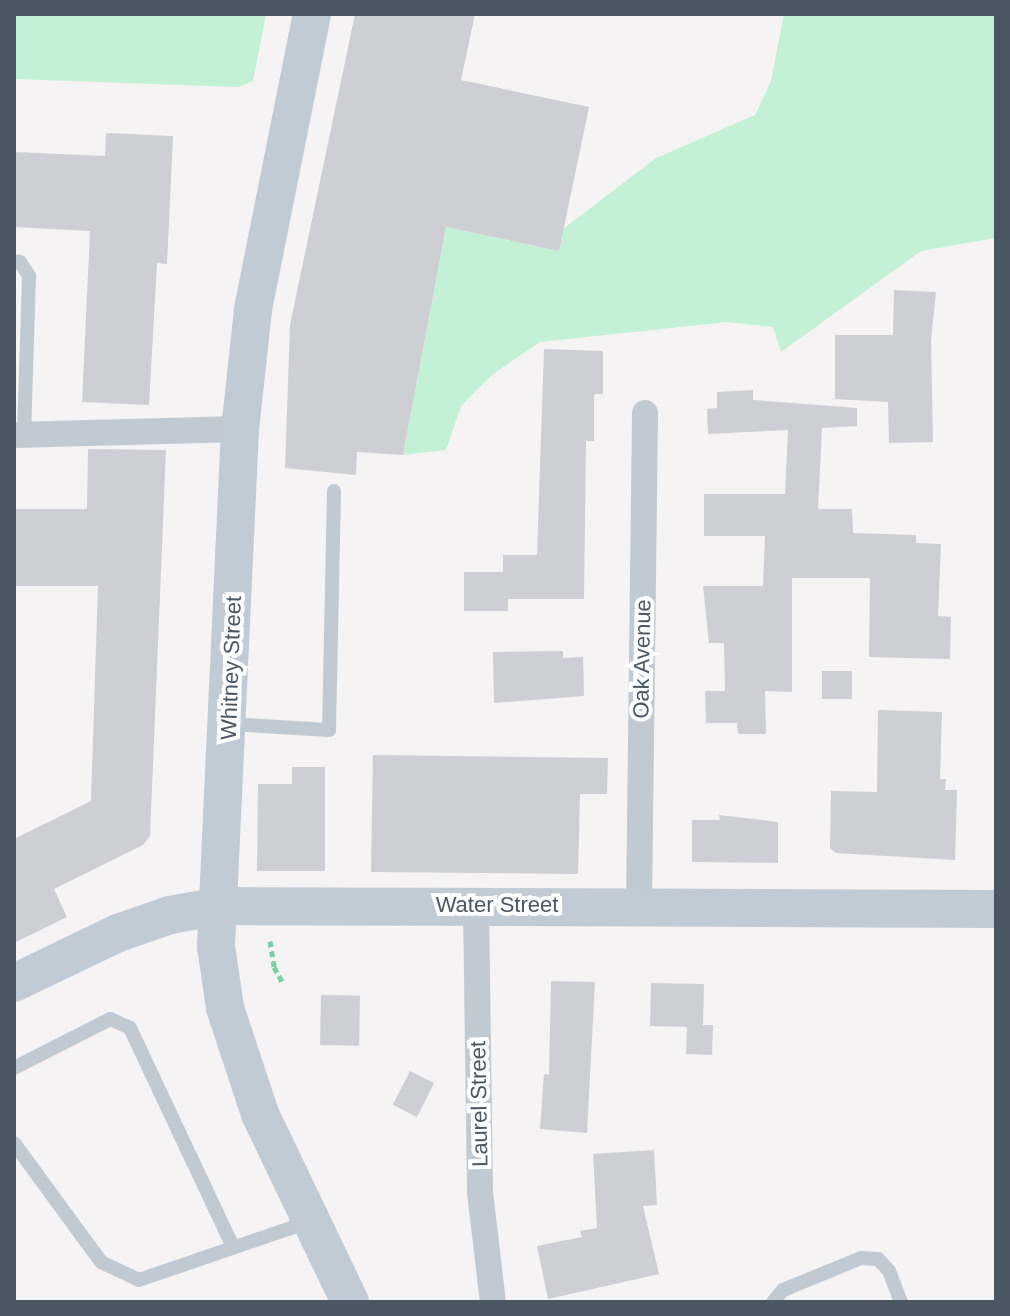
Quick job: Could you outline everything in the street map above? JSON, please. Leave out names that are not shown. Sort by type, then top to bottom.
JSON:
[{"type":"main road","name":"Whitney Street","points":[[312,14],[253,310],[240,429],[217,971],[225,1008],[260,1114],[350,1302]]},
{"type":"main road","name":"Water Street","points":[[14,983],[118,933],[220,906],[476,904],[996,909]]},
{"type":"street","name":"Oak Avenue","points":[[639,906],[645,413]]},
{"type":"street","points":[[19,435],[240,429]]},
{"type":"street","name":"Laurel Street","points":[[476,904],[480,1192],[493,1302]]},
{"type":"lane","points":[[14,261],[20,262],[29,276],[19,435]]},
{"type":"lane","points":[[229,724],[329,730],[334,491]]},
{"type":"lane","points":[[14,1068],[110,1019],[130,1028],[233,1247]]},
{"type":"lane","points":[[14,1143],[101,1262],[139,1280],[311,1221]]},
{"type":"lane","points":[[773,1302],[783,1290],[861,1258],[878,1259],[889,1271],[901,1302]]},
{"type":"path","points":[[270,936],[274,967],[283,983]]},
{"type":"green space","points":[[14,14],[266,14],[253,81],[238,87],[14,79]]},
{"type":"green space","points":[[784,14],[996,14],[996,238],[921,251],[781,352],[773,327],[727,322],[540,342],[493,374],[461,406],[446,450],[403,455],[446,227],[558,251],[563,229],[656,158],[755,115],[771,81]]},
{"type":"building","points":[[355,14],[475,14],[461,80],[589,107],[559,251],[446,227],[403,455],[357,452],[356,475],[285,468],[290,325]]},
{"type":"building","points":[[106,133],[173,136],[167,264],[157,263],[149,405],[82,402],[90,231],[14,227],[14,152],[105,156]]},
{"type":"building","points":[[894,290],[936,292],[931,340],[933,442],[889,443],[888,402],[835,399],[835,335],[893,335]]},
{"type":"building","points":[[544,349],[603,351],[603,394],[594,394],[594,441],[586,441],[584,599],[508,599],[508,611],[464,611],[464,572],[503,572],[503,555],[537,555]]},
{"type":"building","points":[[753,390],[753,400],[857,408],[857,426],[822,428],[818,509],[852,509],[853,533],[916,535],[916,543],[941,544],[938,616],[951,617],[950,659],[869,657],[870,578],[792,578],[792,692],[765,691],[766,734],[738,734],[737,723],[706,723],[705,691],[725,691],[724,643],[709,643],[703,586],[763,586],[765,536],[704,536],[704,494],[785,494],[788,430],[708,434],[707,409],[717,408],[717,392]]},
{"type":"building","points":[[88,449],[166,450],[150,836],[143,845],[54,889],[67,917],[14,943],[14,839],[91,801],[98,586],[14,586],[14,509],[87,509]]},
{"type":"building","points":[[563,651],[563,658],[583,657],[584,696],[494,703],[493,652]]},
{"type":"building","points":[[822,671],[852,671],[852,699],[822,699]]},
{"type":"building","points":[[878,710],[942,712],[940,779],[946,779],[945,790],[957,790],[955,860],[836,853],[830,848],[831,791],[877,792]]},
{"type":"building","points":[[373,755],[608,758],[607,794],[580,794],[578,874],[371,872]]},
{"type":"building","points":[[292,767],[325,767],[325,871],[257,871],[258,784],[292,784]]},
{"type":"building","points":[[719,815],[778,822],[778,863],[692,862],[692,820],[720,820]]},
{"type":"building","points":[[551,981],[595,982],[587,1133],[540,1129],[544,1074],[549,1075]]},
{"type":"building","points":[[651,983],[704,984],[703,1025],[713,1025],[712,1055],[686,1054],[687,1027],[650,1026]]},
{"type":"building","points":[[321,995],[360,996],[359,1046],[320,1045]]},
{"type":"building","points":[[410,1071],[434,1083],[417,1117],[393,1105]]},
{"type":"building","points":[[654,1150],[657,1205],[643,1206],[659,1274],[548,1299],[537,1246],[582,1237],[580,1231],[597,1228],[593,1154]]}]
